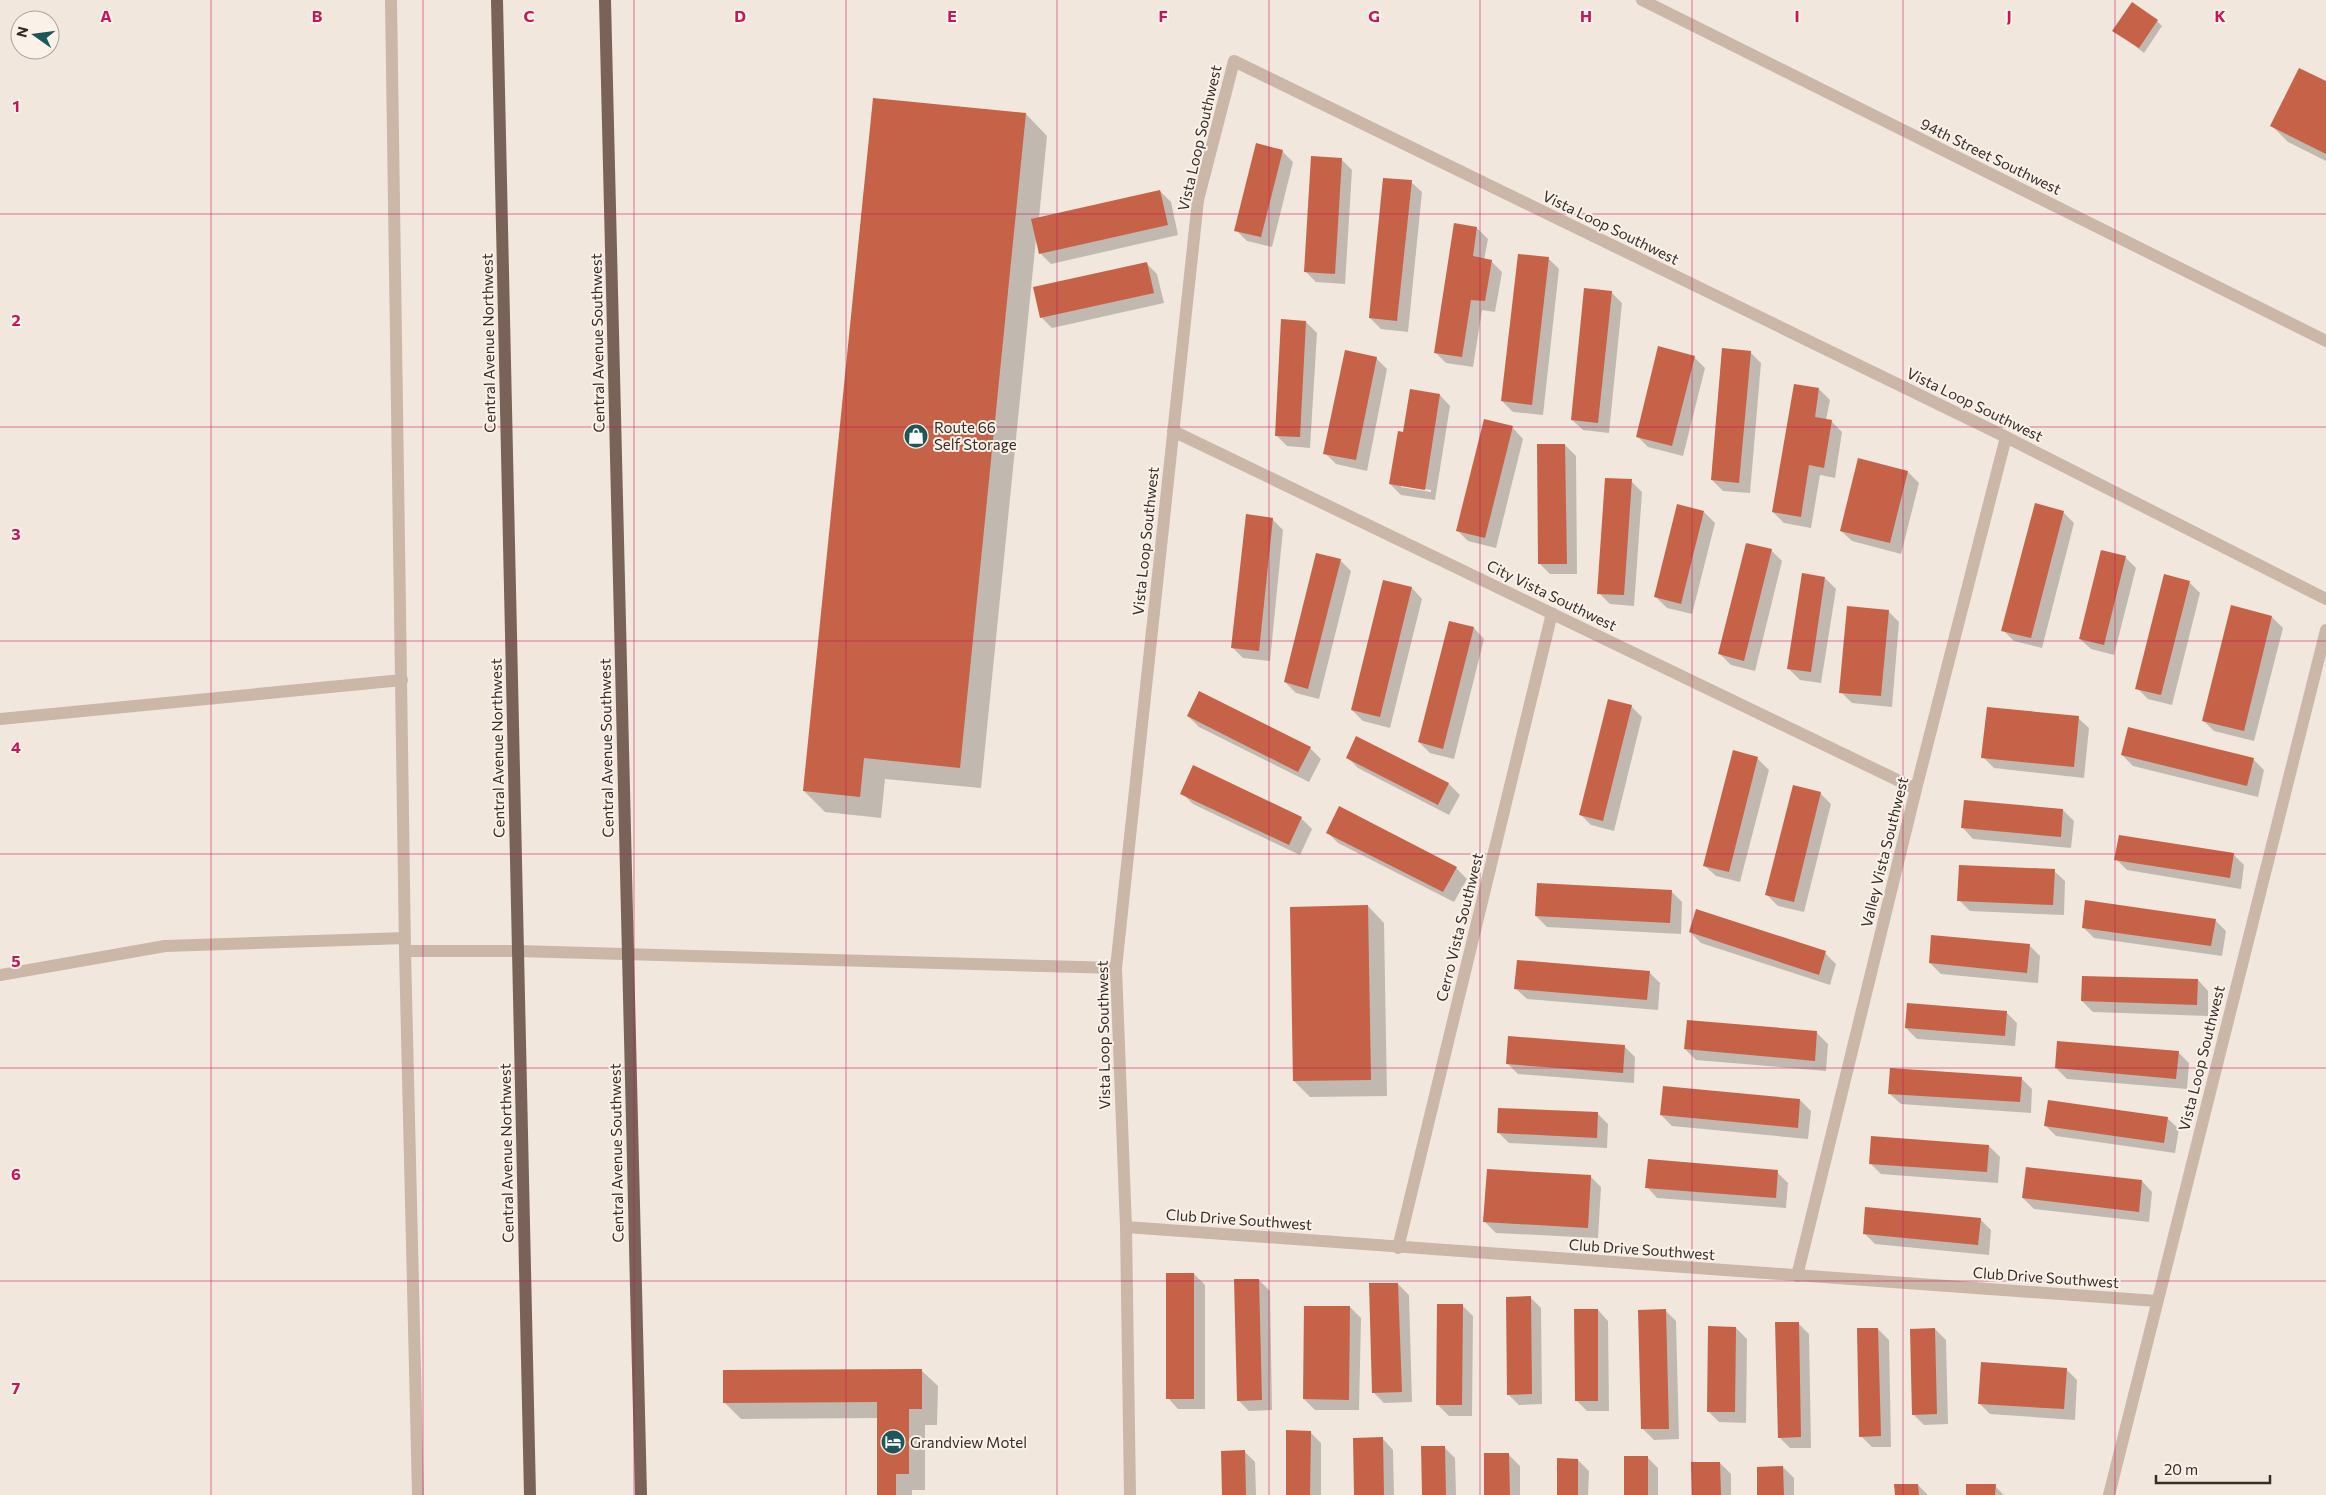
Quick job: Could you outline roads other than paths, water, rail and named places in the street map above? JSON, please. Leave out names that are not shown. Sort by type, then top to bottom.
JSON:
[{"type":"main road","name":"Central Avenue Northwest","points":[[497,0],[530,1495]]},
{"type":"main road","name":"Central Avenue Southwest","points":[[605,0],[641,1495]]},
{"type":"street","points":[[391,0],[405,944],[418,1495]]},
{"type":"street","name":"94th Street Southwest","points":[[1642,0],[2326,341]]},
{"type":"street","name":"Vista Loop Southwest","points":[[1130,1495],[1126,1227],[1116,968],[1198,200],[1234,61],[2006,437],[2326,598]]},
{"type":"street","name":"City Vista Southwest","points":[[1173,431],[1916,789]]},
{"type":"street","name":"Valley Vista Southwest","points":[[1797,1276],[1916,789],[2006,437]]},
{"type":"street","name":"Cerro Vista Southwest","points":[[1398,1248],[1552,613]]},
{"type":"street","name":"Vista Loop Southwest","points":[[2110,1495],[2326,630]]},
{"type":"street","points":[[0,719],[402,680]]},
{"type":"street","points":[[0,975],[165,946],[405,944],[518,951],[1116,968]]},
{"type":"street","name":"Club Drive Southwest","points":[[1126,1227],[2157,1301]]},
{"type":"place","name":"Route 66 Self Storage","points":[[916,436]]},
{"type":"place","name":"Grandview Motel","points":[[893,1442]]}]
